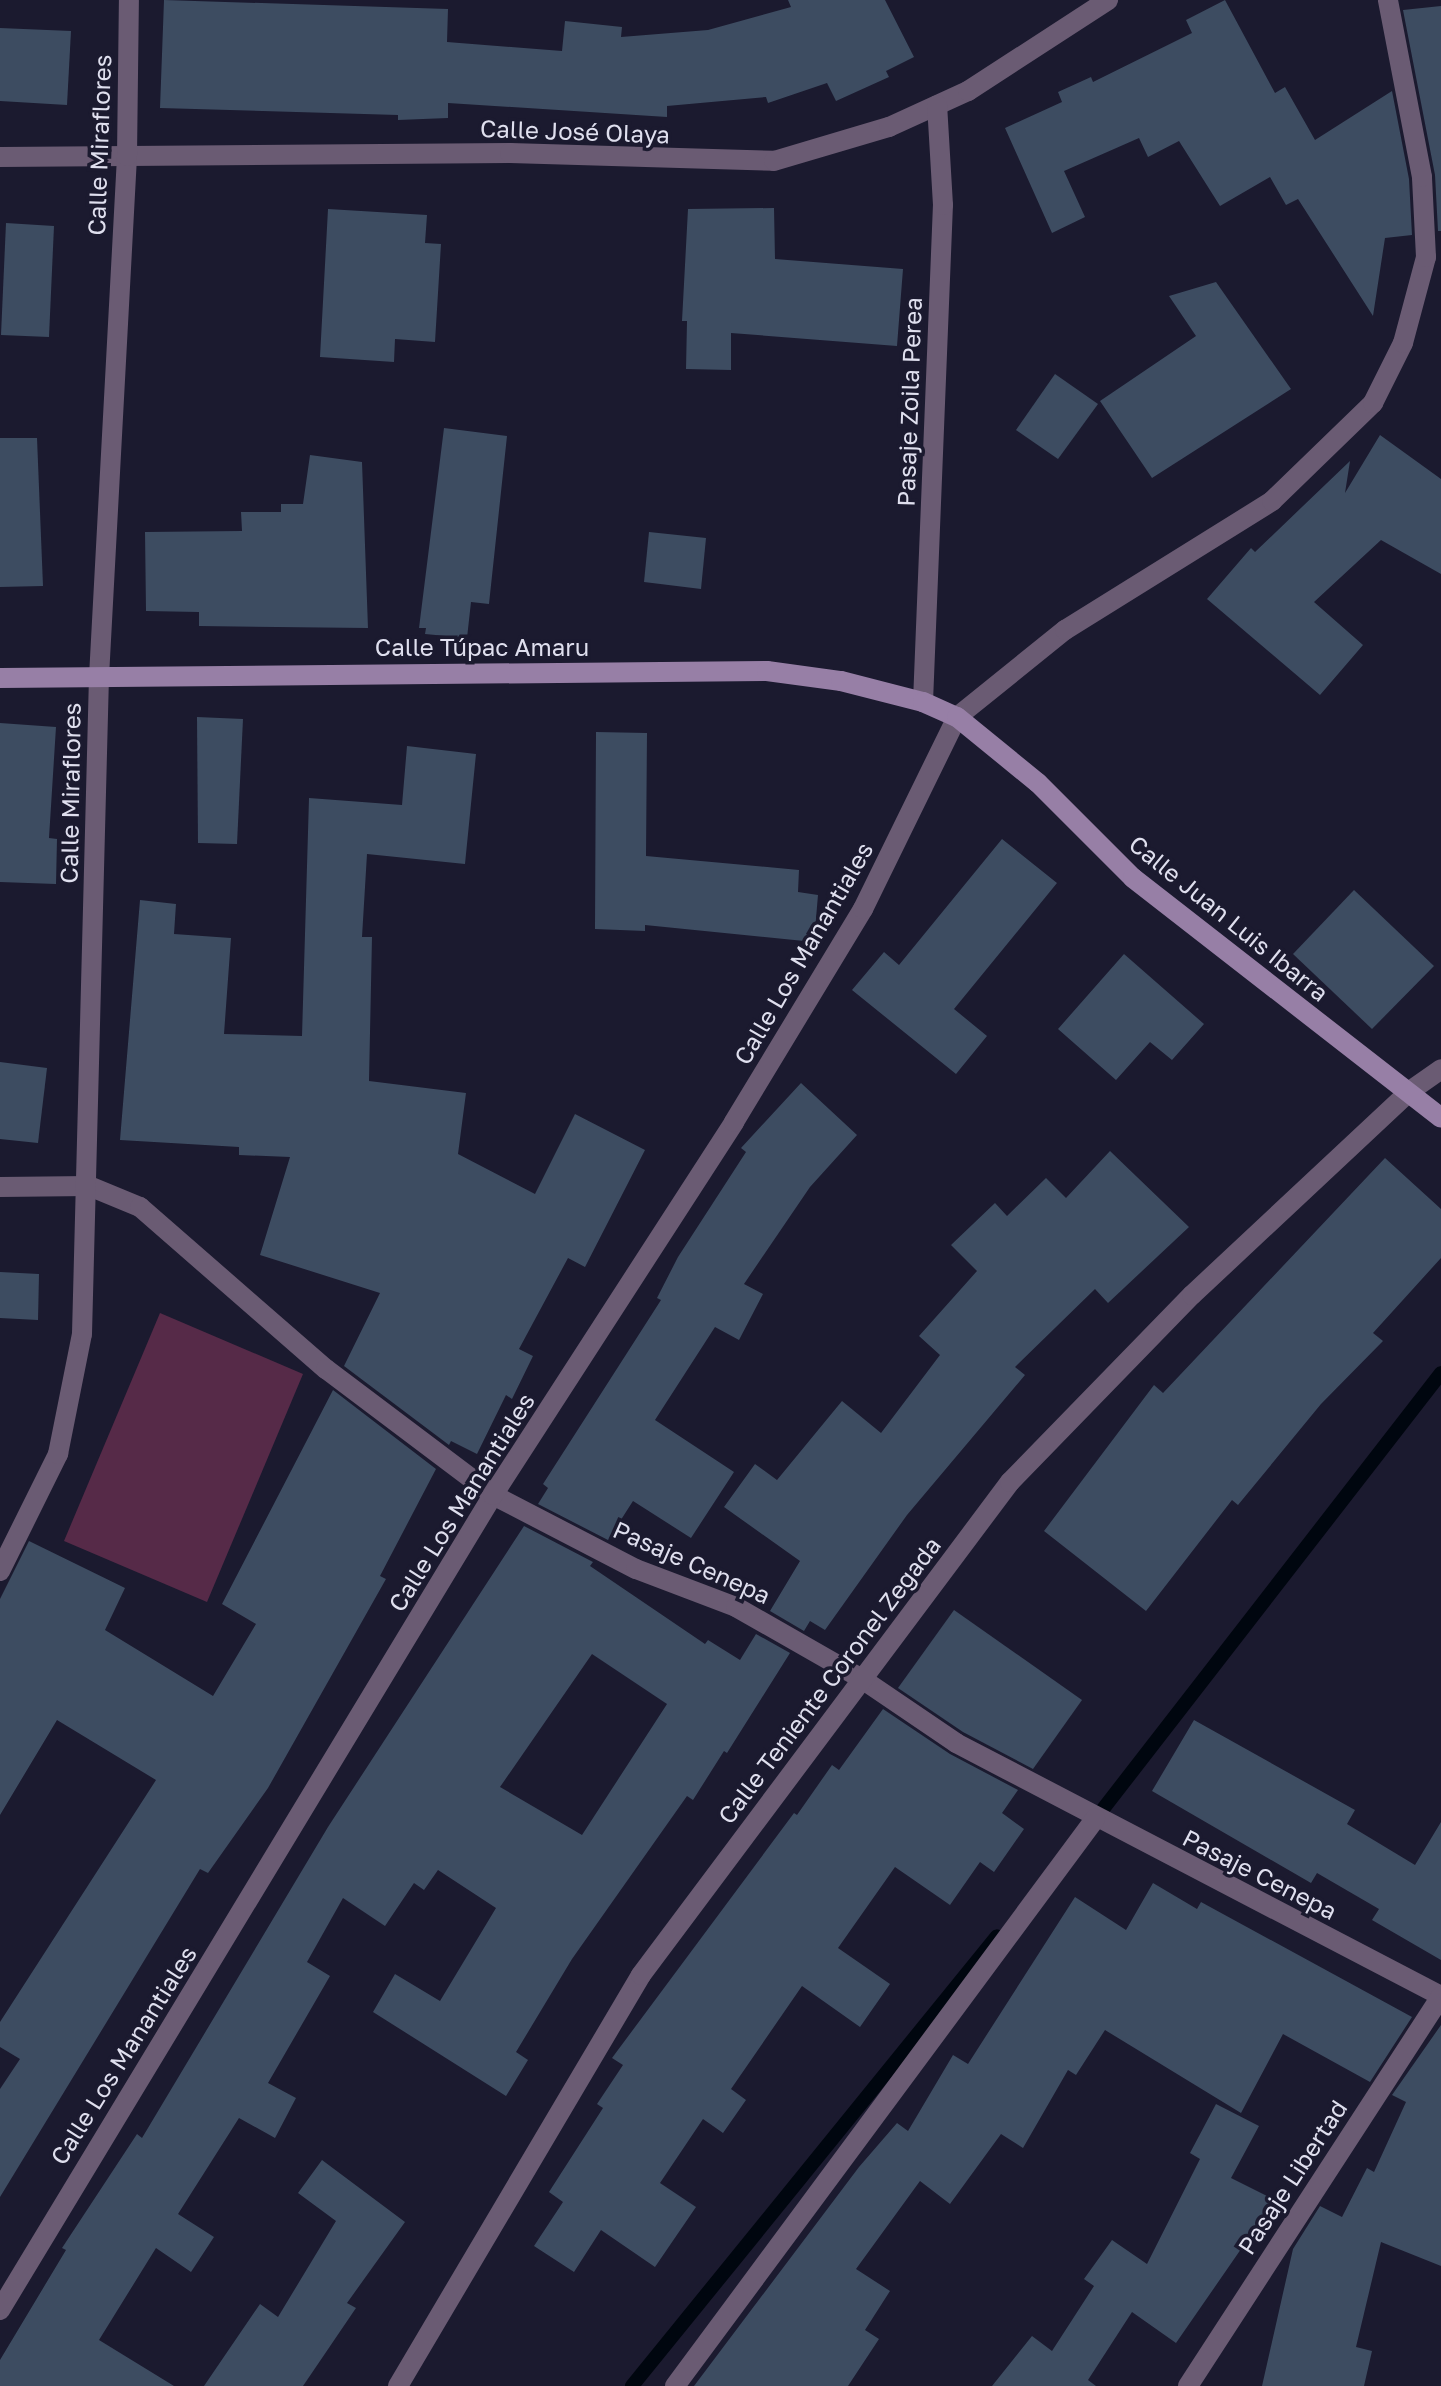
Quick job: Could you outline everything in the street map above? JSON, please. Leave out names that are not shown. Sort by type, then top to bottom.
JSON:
[{"type":"street","name":"Calle Miraflores","points":[[0,1571],[58,1454],[82,1334],[89,1186],[99,677],[127,156],[129,0]]},
{"type":"street","name":"Calle José Olaya","points":[[0,157],[510,153],[774,161],[889,127],[968,91],[1108,0]]},
{"type":"street","points":[[957,717],[1065,630],[1272,501],[1373,403],[1403,343],[1426,257],[1422,177],[1388,0]]},
{"type":"street","name":"Pasaje Zoila Perea","points":[[923,702],[943,205],[937,105]]},
{"type":"street","name":"Calle Túpac Amaru","points":[[0,678],[767,671],[841,681],[923,702],[957,717]]},
{"type":"street","name":"Calle Juan Luis Ibarra","points":[[957,717],[1038,783],[1133,878],[1441,1118]]},
{"type":"street","name":"Calle Los Manantiales","points":[[0,2310],[493,1495],[734,1122],[863,909],[957,717]]},
{"type":"street","name":"Calle Teniente Coronel Zegada","points":[[398,2386],[641,1975],[1010,1482],[1192,1295],[1410,1091],[1441,1069]]},
{"type":"street","points":[[0,1187],[89,1186]]},
{"type":"street","name":"Pasaje Cenepa","points":[[89,1186],[140,1207],[326,1369],[493,1495],[636,1569],[736,1607],[862,1679],[956,1743],[1095,1819],[1441,1996]]},
{"type":"street","points":[[675,2386],[1095,1819]]},
{"type":"street","name":"Pasaje Libertad","points":[[1188,2386],[1441,1996]]},
{"type":"shaded area","points":[[160,1313],[303,1374],[207,1602],[64,1541]]},
{"type":"building","points":[[164,0],[448,9],[447,42],[562,51],[565,21],[622,27],[621,37],[708,30],[791,7],[788,0],[885,0],[914,57],[886,71],[889,77],[836,101],[827,83],[768,103],[766,97],[667,106],[667,117],[448,103],[448,118],[398,120],[398,115],[160,108]]},
{"type":"building","points":[[1225,0],[1275,93],[1285,87],[1315,140],[1392,91],[1409,179],[1412,235],[1385,238],[1373,316],[1298,199],[1286,205],[1270,177],[1220,206],[1179,141],[1148,157],[1139,138],[1064,171],[1085,217],[1052,233],[1005,128],[1062,102],[1058,92],[1091,77],[1093,82],[1192,33],[1186,20]]},
{"type":"building","points":[[1441,6],[1441,231],[1438,231],[1435,175],[1403,10]]},
{"type":"building","points":[[0,28],[71,31],[67,105],[0,101]]},
{"type":"building","points":[[774,208],[775,259],[903,269],[897,346],[731,333],[731,370],[686,369],[687,321],[682,321],[688,209]]},
{"type":"building","points":[[328,209],[427,215],[425,243],[441,244],[435,342],[395,339],[394,362],[320,357]]},
{"type":"building","points":[[6,223],[54,226],[49,337],[1,335]]},
{"type":"building","points":[[1216,282],[1291,389],[1152,478],[1100,401],[1196,336],[1169,296]]},
{"type":"building","points":[[1055,374],[1098,404],[1058,459],[1016,430]]},
{"type":"building","points":[[444,428],[507,436],[489,604],[471,602],[467,638],[425,634],[426,628],[419,628]]},
{"type":"building","points":[[1380,435],[1441,479],[1441,574],[1381,540],[1314,602],[1363,645],[1320,695],[1207,599],[1251,548],[1255,552],[1350,461],[1345,493]]},
{"type":"building","points":[[0,438],[37,438],[43,586],[0,587]]},
{"type":"building","points":[[310,455],[362,462],[368,628],[199,626],[199,612],[146,611],[145,532],[242,531],[241,512],[281,512],[281,504],[303,504]]},
{"type":"building","points":[[649,532],[706,538],[701,589],[644,582]]},
{"type":"building","points":[[197,717],[243,719],[237,844],[198,843]]},
{"type":"building","points":[[0,723],[56,727],[49,838],[57,839],[56,884],[0,882]]},
{"type":"building","points":[[596,732],[647,733],[646,856],[799,870],[798,892],[818,895],[814,942],[645,925],[645,931],[595,929]]},
{"type":"building","points":[[407,746],[476,754],[465,864],[367,854],[362,937],[372,937],[369,1081],[466,1093],[458,1154],[535,1194],[575,1114],[645,1150],[585,1267],[568,1258],[519,1349],[533,1356],[512,1399],[506,1395],[477,1454],[451,1441],[449,1445],[344,1366],[380,1293],[260,1255],[290,1157],[239,1155],[239,1147],[120,1140],[140,900],[176,904],[174,934],[231,938],[224,1034],[302,1036],[309,798],[402,805]]},
{"type":"building","points":[[1002,839],[1057,883],[954,1009],[987,1036],[956,1074],[852,990],[884,952],[899,965]]},
{"type":"building","points":[[1354,890],[1434,966],[1372,1029],[1293,954]]},
{"type":"building","points":[[1124,954],[1204,1024],[1172,1060],[1150,1042],[1116,1080],[1058,1029]]},
{"type":"building","points":[[0,1062],[47,1068],[38,1143],[0,1139]]},
{"type":"building","points":[[801,1083],[857,1135],[810,1187],[744,1284],[763,1294],[739,1340],[715,1327],[655,1420],[734,1472],[691,1538],[633,1501],[608,1540],[538,1504],[548,1488],[543,1484],[661,1300],[657,1298],[678,1257],[746,1152],[741,1148]]},
{"type":"building","points":[[1110,1151],[1189,1227],[1108,1303],[1095,1289],[1015,1367],[1025,1375],[907,1515],[825,1630],[810,1621],[804,1631],[770,1611],[800,1561],[724,1507],[755,1464],[777,1480],[842,1401],[881,1433],[940,1355],[919,1336],[977,1271],[951,1245],[995,1203],[1007,1216],[1046,1178],[1066,1198]]},
{"type":"building","points":[[1385,1158],[1441,1209],[1441,1258],[1373,1333],[1383,1341],[1321,1404],[1238,1505],[1232,1500],[1146,1611],[1044,1531],[1154,1385],[1163,1393]]},
{"type":"building","points":[[0,1272],[39,1274],[38,1320],[0,1318]]},
{"type":"building","points":[[333,1390],[436,1469],[380,1576],[386,1579],[268,1788],[208,1873],[200,1869],[0,2197],[0,2089],[20,2059],[0,2047],[0,2022],[156,1780],[57,1720],[0,1815],[0,1599],[29,1541],[125,1588],[105,1630],[213,1696],[256,1624],[222,1604]]},
{"type":"building","points":[[524,1526],[593,1562],[590,1566],[705,1644],[708,1640],[740,1660],[756,1634],[790,1653],[727,1753],[724,1751],[693,1800],[687,1796],[572,1959],[516,2052],[528,2060],[506,2096],[373,2012],[395,1974],[440,2001],[496,1908],[438,1870],[424,1890],[414,1883],[385,1926],[343,1898],[307,1962],[330,1976],[268,2083],[296,2098],[275,2138],[239,2118],[178,2214],[214,2237],[191,2272],[156,2248],[99,2340],[174,2386],[0,2386],[0,2360],[66,2250],[62,2248],[137,2134],[142,2138],[328,1827]],"holes":[[[592,1654],[667,1704],[582,1835],[500,1787]]]},
{"type":"building","points":[[954,1610],[1082,1700],[1033,1769],[963,1732],[898,1688]]},
{"type":"building","points":[[883,1709],[950,1754],[1018,1790],[1002,1813],[1024,1829],[994,1872],[980,1862],[950,1905],[895,1867],[838,1948],[890,1984],[860,2027],[802,1986],[731,2089],[746,2100],[723,2133],[703,2119],[660,2183],[696,2207],[655,2267],[601,2230],[574,2272],[534,2246],[563,2202],[549,2192],[603,2108],[597,2104],[623,2065],[612,2058],[794,1813],[797,1815],[832,1765],[839,1770]]},
{"type":"building","points":[[1194,1720],[1355,1810],[1347,1824],[1415,1865],[1441,1822],[1441,1960],[1372,1920],[1379,1909],[1317,1873],[1311,1883],[1152,1791]]},
{"type":"building","points":[[1153,1883],[1197,1909],[1201,1902],[1412,2017],[1370,2082],[1283,2034],[1241,2113],[1105,2030],[1076,2075],[1068,2070],[1023,2148],[1001,2134],[950,2204],[920,2181],[856,2269],[890,2291],[865,2330],[879,2339],[848,2386],[694,2386],[859,2167],[897,2123],[908,2131],[953,2055],[968,2064],[1075,1897],[1126,1930]]},
{"type":"building","points":[[1441,2025],[1441,2266],[1381,2242],[1356,2347],[1372,2351],[1364,2386],[1262,2386],[1293,2249],[1320,2206],[1342,2217],[1367,2168],[1374,2172],[1406,2102],[1392,2095]]},
{"type":"building","points":[[1216,2104],[1259,2126],[1231,2178],[1275,2200],[1176,2343],[1132,2312],[1088,2380],[1096,2386],[992,2386],[1032,2336],[1052,2351],[1094,2286],[1084,2279],[1112,2240],[1147,2264],[1200,2159],[1190,2153]]},
{"type":"building","points":[[322,2160],[405,2222],[347,2303],[356,2308],[303,2386],[204,2386],[260,2304],[278,2317],[336,2221],[298,2193]]},
{"type":"waterway","points":[[1093,1822],[1441,1373]]},
{"type":"waterway","points":[[632,2386],[997,1936]]}]
